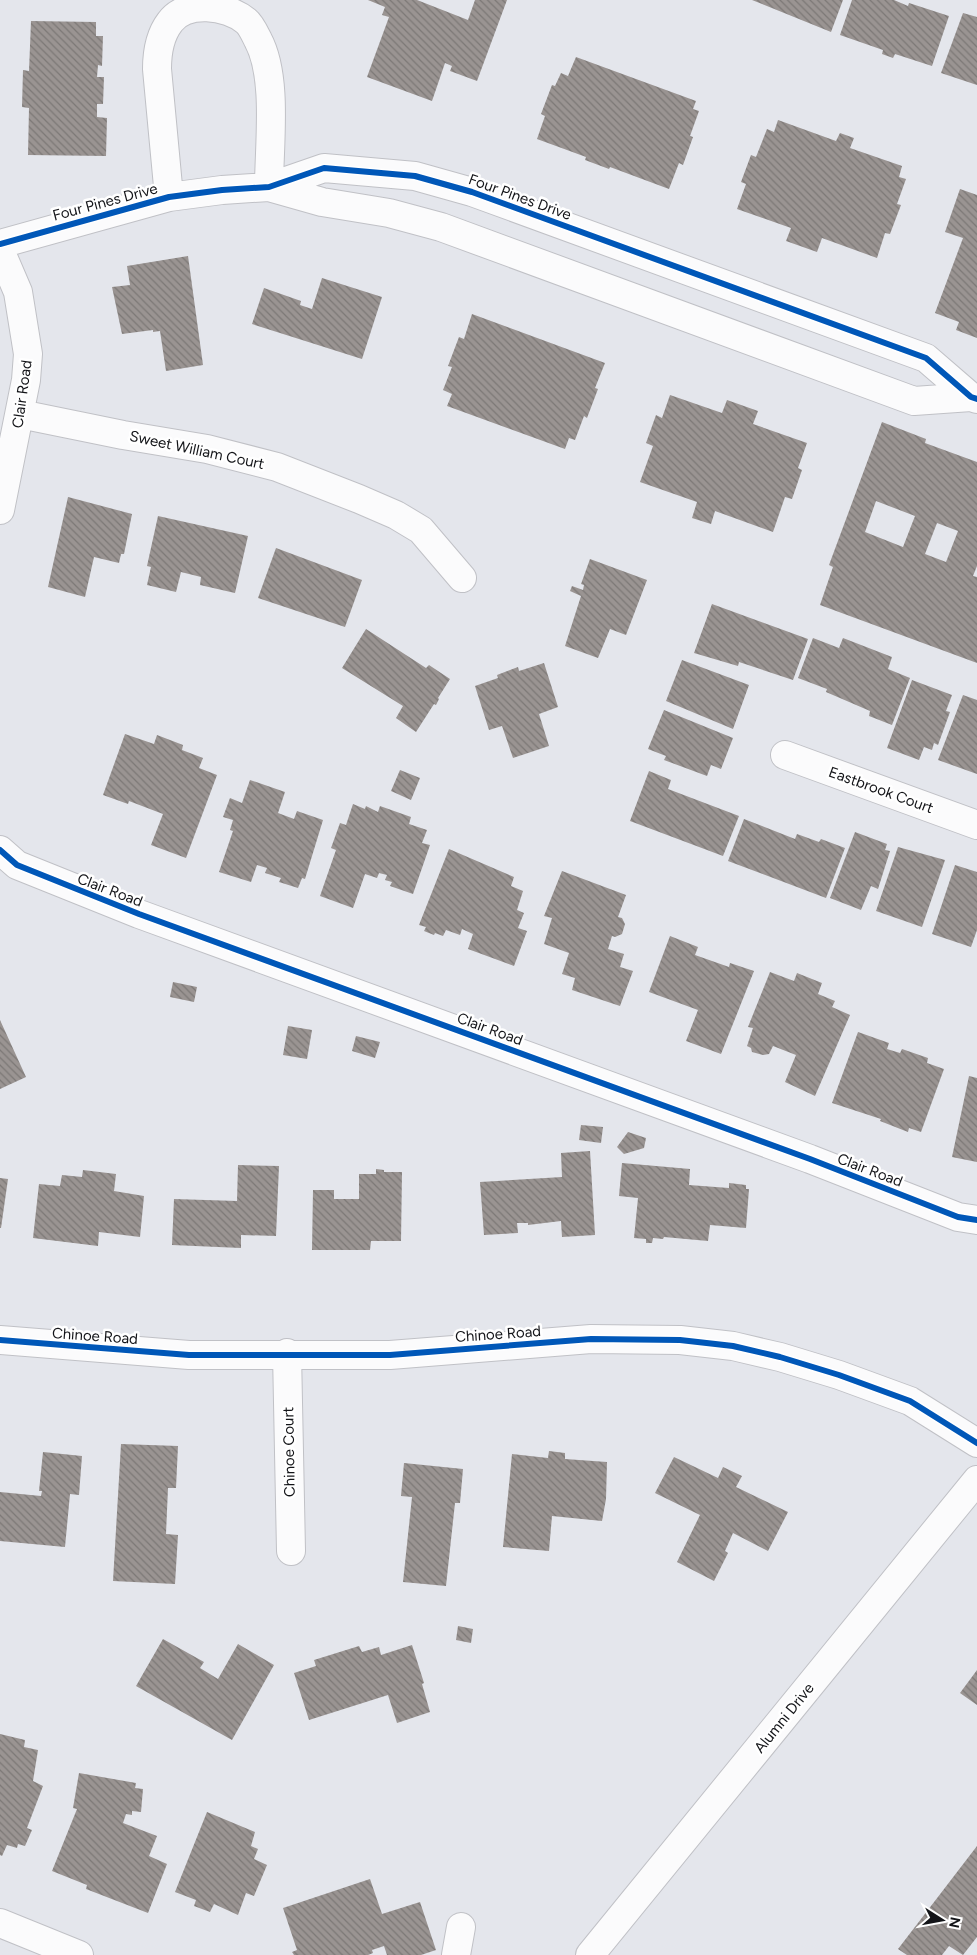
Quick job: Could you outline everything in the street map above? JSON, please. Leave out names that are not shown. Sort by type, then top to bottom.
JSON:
[{"type":"street","points":[[170,198],[156,69],[157,54],[169,22],[176,15],[197,7],[223,10],[246,21],[259,41],[270,78],[269,187]]},
{"type":"street","name":"Four Pines Drive","points":[[0,244],[170,198],[269,187],[324,168],[415,176],[472,192],[926,358],[974,398]]},
{"type":"street","name":"Four Pines Drive","points":[[269,187],[322,202],[389,213],[441,227],[914,401],[974,398]]},
{"type":"street","name":"Clair Road","points":[[0,250],[18,292],[28,354],[20,414],[0,510]]},
{"type":"street","name":"Sweet William Court","points":[[20,414],[123,435],[207,449],[277,467],[360,499],[422,530],[462,578]]},
{"type":"street","name":"Eastbrook Court","points":[[785,755],[977,825]]},
{"type":"street","name":"Clair Road","points":[[0,850],[17,865],[139,914],[810,1159],[958,1217],[977,1220]]},
{"type":"street","name":"Chinoe Road","points":[[0,1340],[189,1355],[287,1353],[390,1355],[590,1339],[680,1340],[733,1346],[789,1359],[910,1401],[954,1426],[977,1443]]},
{"type":"street","name":"Chinoe Court","points":[[287,1353],[291,1551]]},
{"type":"street","name":"Alumni Drive","points":[[590,1955],[977,1480]]},
{"type":"street","points":[[0,1923],[79,1955]]},
{"type":"street","points":[[456,1955],[461,1927]]},
{"type":"building","points":[[368,0],[417,0],[468,20],[475,0],[507,0],[477,81],[450,71],[452,66],[445,63],[432,101],[367,77],[389,17],[382,15],[385,7]]},
{"type":"building","points":[[752,0],[843,0],[831,32]]},
{"type":"building","points":[[852,0],[894,0],[908,6],[909,3],[949,16],[932,66],[895,54],[893,58],[882,54],[883,50],[840,35]]},
{"type":"building","points":[[963,13],[977,17],[977,85],[941,73]]},
{"type":"building","points":[[31,21],[96,22],[96,36],[103,36],[102,66],[98,65],[97,77],[104,77],[103,104],[97,104],[97,117],[107,118],[106,156],[28,155],[29,108],[22,107],[23,70],[29,71]]},
{"type":"building","points":[[576,57],[696,101],[693,109],[699,111],[690,136],[693,137],[683,165],[679,163],[669,189],[610,167],[609,169],[585,160],[586,157],[537,139],[545,116],[541,114],[552,85],[555,86],[561,73],[568,76]]},
{"type":"building","points":[[778,120],[836,141],[840,133],[854,138],[850,148],[902,166],[899,177],[906,179],[897,204],[901,205],[890,234],[885,233],[877,258],[822,238],[817,252],[786,241],[791,228],[737,209],[746,184],[741,182],[751,155],[756,157],[767,129],[774,132]]},
{"type":"building","points":[[960,189],[977,195],[977,338],[956,330],[959,322],[935,313],[963,238],[945,232]]},
{"type":"building","points":[[188,256],[203,365],[166,371],[160,331],[153,332],[153,330],[122,334],[112,287],[130,285],[127,266]]},
{"type":"building","points":[[322,278],[382,297],[362,359],[252,324],[264,288],[301,301],[300,305],[312,309]]},
{"type":"building","points":[[472,314],[605,363],[595,388],[598,389],[587,418],[584,416],[575,440],[569,438],[565,449],[447,406],[452,394],[443,390],[452,367],[448,366],[459,337],[464,339]]},
{"type":"building","points":[[670,395],[722,413],[727,400],[758,411],[753,424],[807,443],[798,468],[802,470],[792,499],[785,497],[773,532],[715,511],[711,524],[692,518],[697,502],[640,482],[653,446],[646,443],[656,415],[662,418]]},
{"type":"building","points":[[882,422],[926,439],[925,443],[977,462],[977,566],[973,576],[977,577],[977,663],[820,605],[833,567],[829,565]],"holes":[[[876,501],[915,516],[903,547],[865,532]],[[937,523],[958,531],[946,562],[925,554]]]},
{"type":"building","points":[[68,497],[132,514],[124,554],[121,554],[119,563],[94,557],[85,597],[48,587]]},
{"type":"building","points":[[158,516],[248,536],[235,593],[200,585],[201,577],[181,572],[176,592],[147,585],[151,567],[147,566]]},
{"type":"building","points":[[276,548],[362,580],[345,627],[258,598]]},
{"type":"building","points":[[590,559],[647,580],[626,635],[610,629],[598,658],[565,646],[581,596],[570,591],[572,586],[583,590],[584,585],[581,584]]},
{"type":"building","points":[[712,604],[808,639],[793,680],[739,662],[738,666],[694,653]]},
{"type":"building","points":[[366,629],[426,668],[429,665],[450,679],[438,698],[436,705],[434,704],[416,732],[396,718],[403,706],[342,668]]},
{"type":"building","points":[[813,638],[839,648],[843,638],[892,657],[888,669],[910,678],[892,725],[869,716],[870,711],[826,692],[827,689],[798,678]]},
{"type":"building","points":[[682,660],[749,685],[733,729],[666,701]]},
{"type":"building","points":[[544,663],[558,707],[539,714],[549,746],[513,758],[502,726],[489,730],[475,686],[498,678],[497,675],[518,667],[519,671]]},
{"type":"building","points":[[912,680],[952,695],[946,711],[950,712],[938,745],[934,743],[932,750],[924,747],[919,760],[887,748]]},
{"type":"building","points":[[963,695],[977,700],[977,774],[938,760]]},
{"type":"building","points":[[664,710],[733,738],[721,769],[711,765],[707,776],[664,760],[666,756],[648,749]]},
{"type":"building","points":[[125,734],[154,744],[157,735],[183,745],[182,750],[203,758],[199,768],[217,775],[186,858],[151,845],[163,814],[129,801],[128,804],[103,795]]},
{"type":"building","points":[[400,770],[420,778],[411,800],[391,791]]},
{"type":"building","points":[[649,771],[671,780],[668,789],[739,816],[723,856],[630,821]]},
{"type":"building","points":[[250,780],[285,792],[278,813],[294,819],[297,811],[323,820],[305,879],[302,878],[298,888],[279,882],[281,878],[265,873],[267,868],[257,865],[251,882],[219,872],[233,831],[230,830],[233,820],[223,817],[230,798],[242,803]]},
{"type":"building","points":[[353,804],[365,809],[366,806],[378,812],[380,806],[411,817],[409,824],[427,830],[422,843],[430,845],[413,894],[390,886],[392,882],[385,880],[387,875],[379,873],[377,878],[365,874],[353,908],[320,896],[336,850],[331,848],[340,823],[346,825]]},
{"type":"building","points":[[744,819],[795,839],[797,834],[819,842],[821,839],[845,848],[826,898],[728,861]]},
{"type":"building","points":[[855,832],[887,844],[885,850],[890,851],[878,889],[871,886],[861,910],[830,898]]},
{"type":"building","points":[[898,847],[945,860],[922,927],[876,911]]},
{"type":"building","points":[[449,849],[514,877],[511,886],[523,891],[517,910],[524,913],[518,928],[527,931],[514,966],[468,949],[473,934],[462,929],[460,935],[446,930],[443,936],[424,931],[426,927],[419,925]]},
{"type":"building","points":[[955,865],[977,872],[977,930],[971,947],[932,934]]},
{"type":"building","points":[[562,871],[626,895],[618,917],[622,918],[625,924],[622,934],[615,937],[612,936],[608,949],[624,954],[620,967],[633,971],[620,1006],[572,990],[575,978],[562,974],[569,953],[544,944],[552,918],[544,916]]},
{"type":"building","points":[[670,936],[698,947],[695,955],[729,967],[730,963],[754,971],[721,1054],[686,1041],[698,1010],[649,992]]},
{"type":"building","points":[[770,972],[794,981],[797,973],[822,983],[818,994],[835,1001],[832,1007],[850,1015],[815,1096],[785,1082],[796,1055],[773,1046],[769,1054],[763,1055],[752,1052],[751,1048],[747,1046],[753,1028],[748,1027]]},
{"type":"building","points":[[173,982],[197,987],[194,1002],[170,997]]},
{"type":"building","points":[[0,1020],[26,1077],[0,1089]]},
{"type":"building","points":[[288,1026],[312,1030],[307,1059],[283,1055]]},
{"type":"building","points":[[858,1032],[889,1043],[887,1049],[900,1053],[902,1049],[928,1058],[927,1063],[944,1069],[921,1132],[909,1128],[908,1132],[880,1121],[881,1119],[832,1103]]},
{"type":"building","points":[[356,1036],[380,1042],[375,1058],[352,1051]]},
{"type":"building","points":[[969,1076],[977,1078],[977,1162],[952,1157]]},
{"type":"building","points":[[581,1125],[603,1127],[601,1143],[579,1140]]},
{"type":"building","points":[[628,1132],[646,1138],[644,1148],[624,1154],[617,1147]]},
{"type":"building","points":[[590,1151],[595,1235],[562,1237],[561,1221],[528,1225],[528,1223],[517,1223],[518,1233],[484,1235],[480,1182],[562,1177],[561,1153]]},
{"type":"building","points":[[622,1163],[690,1169],[689,1185],[729,1188],[729,1183],[746,1185],[746,1189],[749,1189],[746,1228],[710,1225],[708,1241],[664,1237],[663,1239],[653,1238],[652,1243],[646,1243],[646,1239],[634,1238],[638,1198],[619,1196]]},
{"type":"building","points":[[238,1165],[279,1166],[276,1236],[241,1235],[241,1248],[172,1245],[174,1199],[237,1201]]},
{"type":"building","points":[[376,1169],[384,1170],[384,1172],[402,1172],[401,1241],[371,1241],[370,1250],[312,1250],[313,1190],[334,1190],[334,1199],[359,1199],[359,1174],[376,1174]]},
{"type":"building","points":[[83,1170],[116,1174],[114,1191],[144,1196],[140,1237],[99,1232],[98,1246],[33,1238],[39,1184],[60,1186],[62,1175],[82,1177]]},
{"type":"building","points":[[0,1178],[8,1179],[1,1228],[0,1228]]},
{"type":"building","points":[[121,1444],[178,1446],[176,1488],[168,1488],[166,1534],[178,1535],[175,1584],[113,1581]]},
{"type":"building","points":[[549,1451],[565,1453],[565,1459],[607,1462],[606,1499],[602,1521],[552,1516],[549,1551],[503,1547],[512,1454],[548,1458]]},
{"type":"building","points":[[43,1452],[82,1456],[79,1495],[70,1494],[65,1547],[0,1541],[0,1492],[41,1496],[42,1491],[39,1491]]},
{"type":"building","points":[[674,1457],[718,1478],[723,1467],[742,1476],[736,1487],[788,1512],[768,1551],[733,1533],[725,1551],[728,1553],[714,1581],[677,1562],[700,1515],[655,1493]]},
{"type":"building","points":[[404,1463],[463,1469],[460,1503],[455,1503],[446,1586],[403,1582],[412,1497],[401,1496]]},
{"type":"building","points":[[458,1626],[473,1629],[471,1643],[456,1640]]},
{"type":"building","points":[[163,1639],[204,1662],[200,1668],[218,1679],[238,1644],[274,1665],[232,1740],[136,1686]]},
{"type":"building","points":[[412,1645],[424,1683],[422,1684],[430,1712],[397,1723],[388,1695],[309,1720],[294,1673],[316,1666],[314,1660],[359,1646],[362,1652],[379,1647],[381,1655]]},
{"type":"building","points":[[977,1670],[977,1705],[960,1693]]},
{"type":"building","points":[[0,1734],[25,1740],[24,1747],[38,1750],[33,1781],[43,1786],[27,1828],[32,1830],[25,1846],[18,1844],[17,1848],[7,1845],[2,1856],[0,1855]]},
{"type":"building","points":[[79,1773],[136,1783],[135,1788],[143,1789],[141,1812],[132,1811],[132,1815],[126,1814],[123,1823],[157,1836],[149,1856],[167,1864],[148,1913],[86,1889],[87,1885],[52,1871],[77,1809],[73,1808]]},
{"type":"building","points":[[207,1812],[255,1832],[251,1846],[258,1849],[254,1859],[267,1865],[254,1896],[246,1893],[238,1915],[214,1904],[210,1912],[194,1906],[196,1900],[175,1892]]},
{"type":"building","points":[[977,1846],[977,1937],[963,1955],[949,1946],[942,1955],[907,1955],[898,1949]]},
{"type":"building","points":[[370,1879],[382,1914],[420,1902],[436,1950],[421,1955],[387,1955],[384,1946],[372,1950],[373,1953],[368,1955],[294,1955],[292,1952],[297,1950],[283,1908]]},
{"type":"cycle path","points":[[0,244],[169,197],[222,190],[269,187],[324,168],[415,176],[472,192],[926,358],[971,397],[977,399]]},
{"type":"cycle path","points":[[0,850],[17,865],[139,914],[810,1159],[958,1217],[977,1220]]},
{"type":"cycle path","points":[[0,1340],[189,1355],[390,1355],[591,1339],[680,1340],[733,1346],[780,1357],[839,1375],[910,1401],[977,1443]]}]
